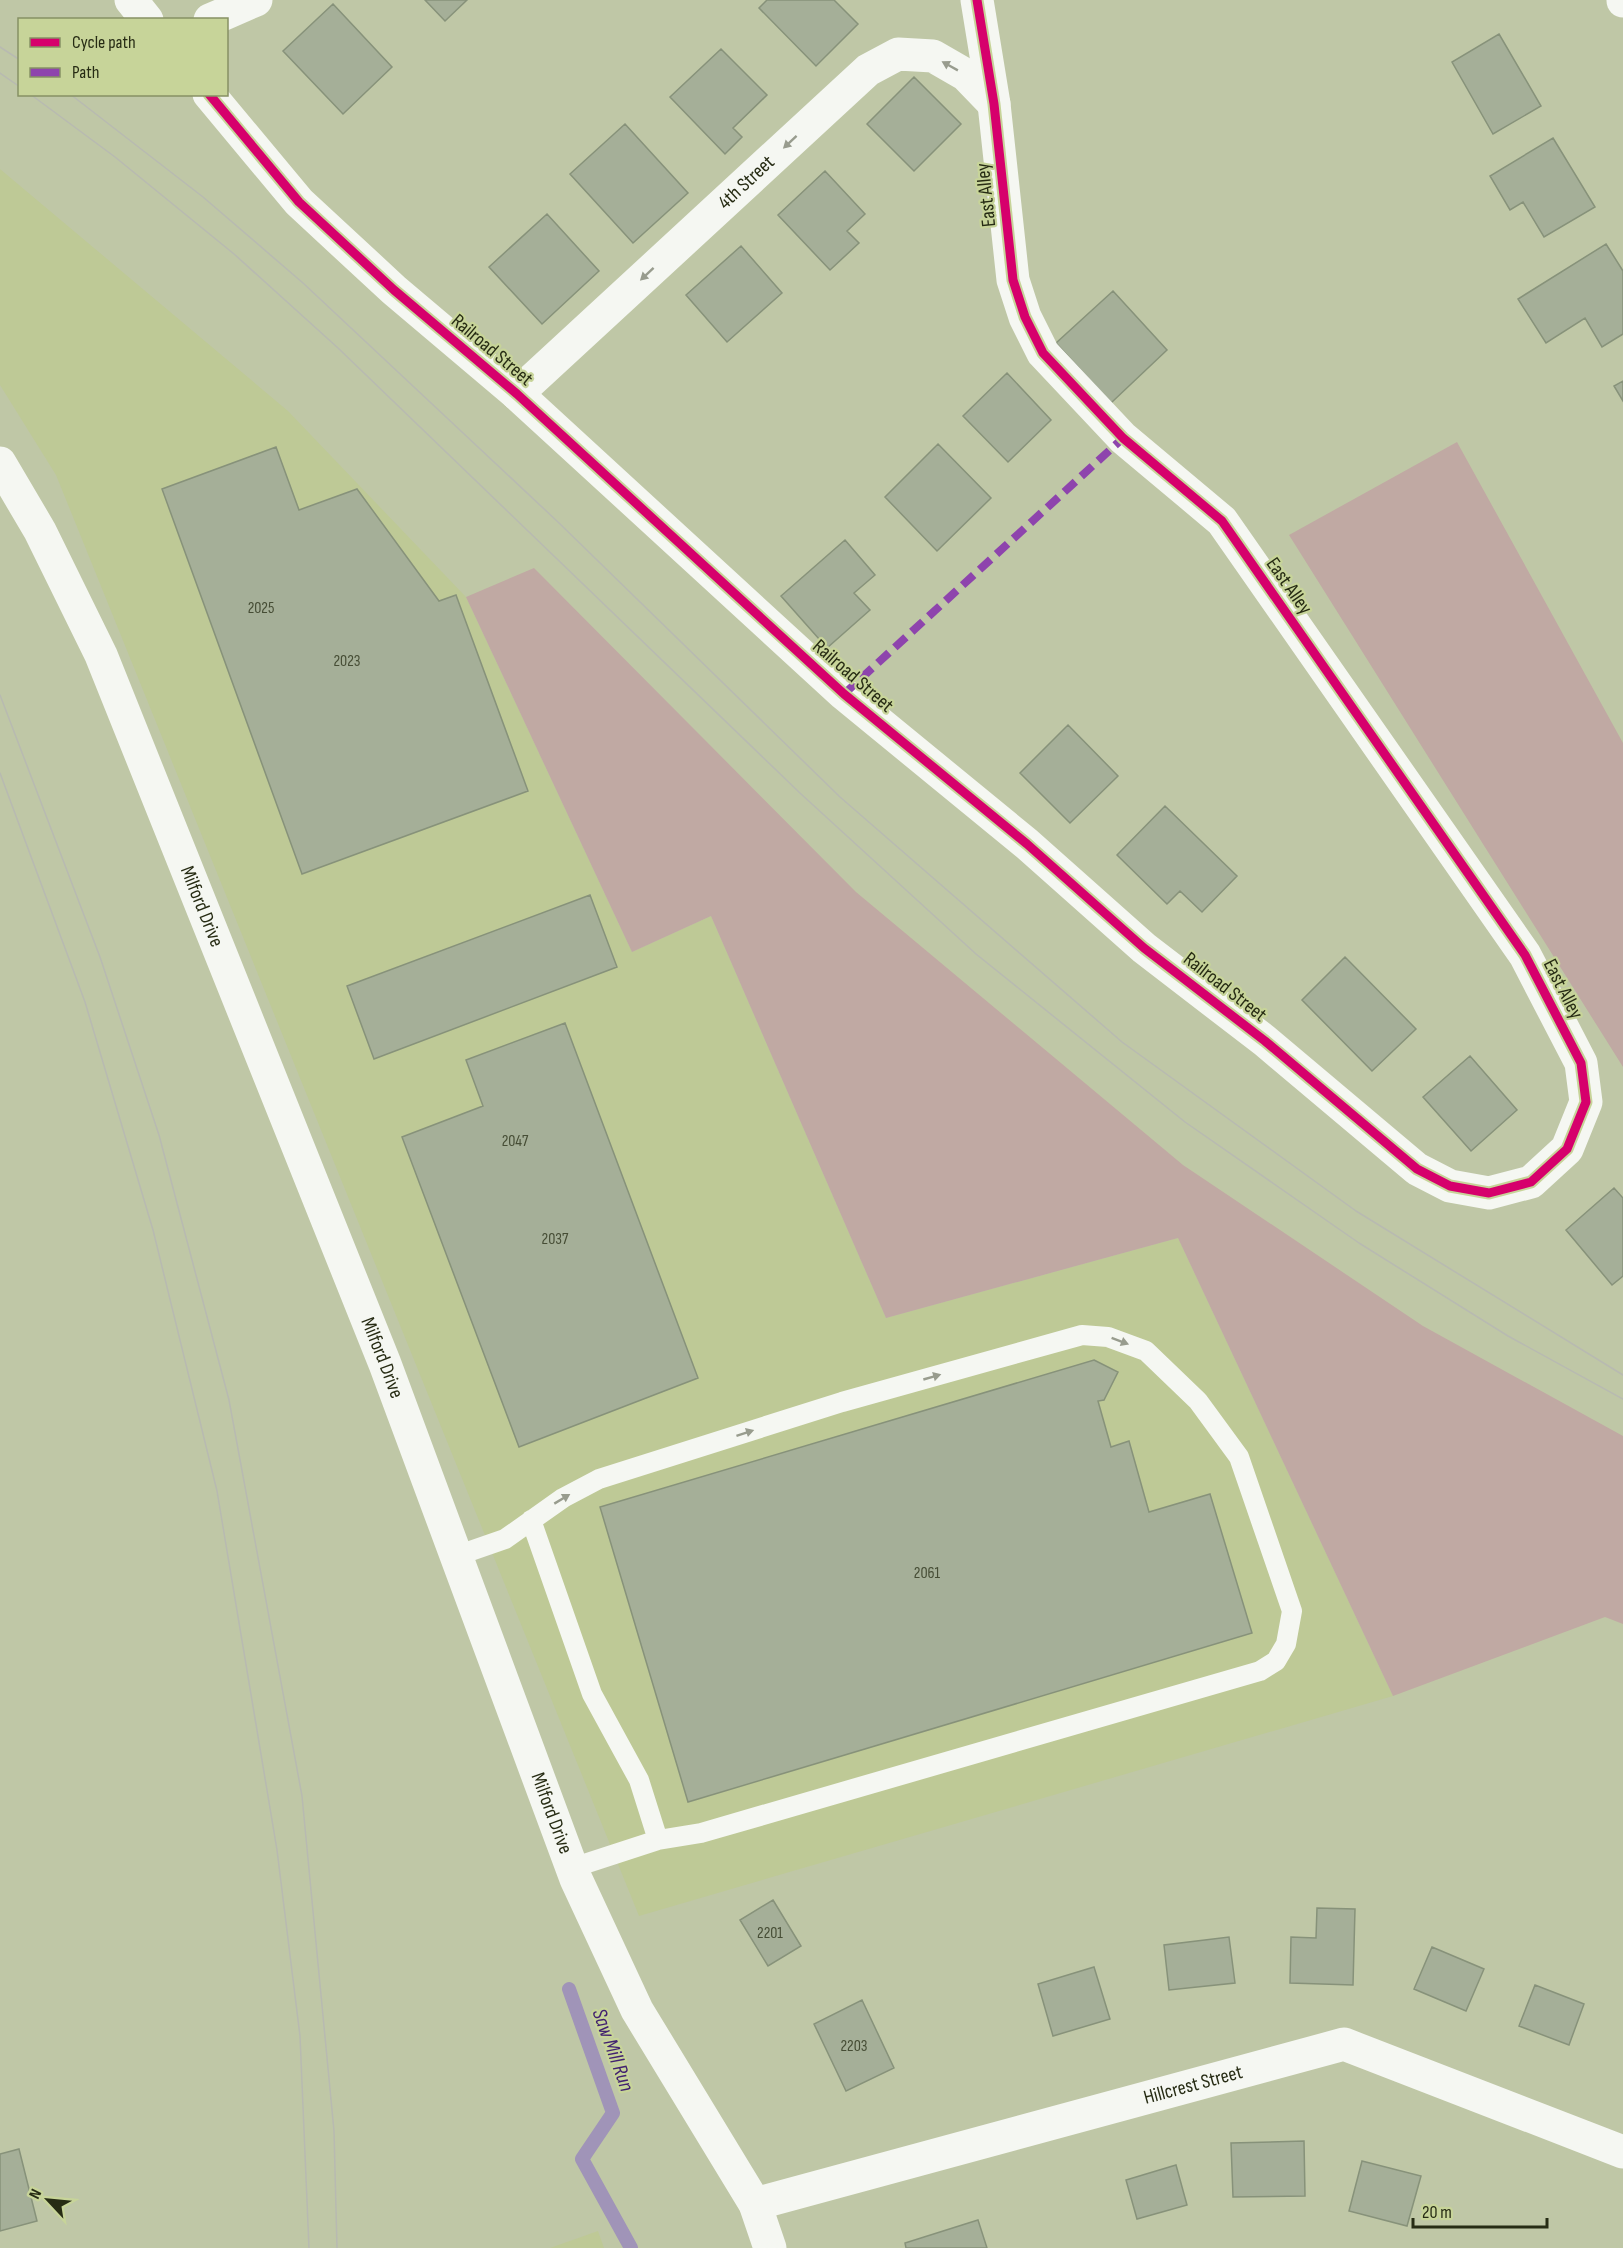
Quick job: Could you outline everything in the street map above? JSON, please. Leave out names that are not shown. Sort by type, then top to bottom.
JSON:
[{"type":"street","points":[[131,0],[145,18]]},
{"type":"street","points":[[215,18],[256,0]]},
{"type":"street","name":"East Alley","points":[[977,0],[994,104],[1013,280],[1025,317],[1043,353],[1123,438],[1222,521],[1525,955],[1581,1063],[1586,1102],[1567,1149],[1531,1182]]},
{"type":"street","name":"4th Street","points":[[517,394],[868,70],[898,54],[933,56],[966,75],[994,104]]},
{"type":"street","name":"Railroad Street","points":[[211,96],[299,202],[394,291],[517,394],[844,694],[1027,844],[1144,948],[1265,1041],[1417,1168],[1450,1186],[1488,1193],[1531,1182]]},
{"type":"street","name":"Milford Drive","points":[[0,463],[40,531],[101,655],[381,1353],[572,1868],[637,2010],[755,2204],[770,2248]]},
{"type":"street","name":"Hillcrest Street","points":[[755,2204],[1344,2044],[1623,2152]]},
{"type":"lane","points":[[456,1556],[505,1539],[562,1498],[599,1479],[842,1402],[1082,1335],[1108,1337],[1146,1352],[1198,1401],[1239,1457],[1292,1611],[1286,1644],[1276,1661],[1260,1671],[701,1833],[658,1840],[572,1868]]},
{"type":"lane","points":[[531,1520],[592,1694],[639,1780],[658,1840]]},
{"type":"shaded area","points":[[0,169],[288,411],[466,597],[632,952],[711,916],[886,1318],[1178,1238],[1393,1696],[639,1916],[56,475],[0,385]]},
{"type":"shaded area","points":[[1457,442],[1623,743],[1623,1067],[1289,535]]},
{"type":"shaded area","points":[[534,568],[856,892],[1183,1165],[1423,1326],[1623,1436],[1623,1624],[1605,1617],[1393,1696],[1178,1238],[886,1318],[711,916],[632,952],[466,597]]},
{"type":"shaded area","points":[[598,2231],[604,2248],[550,2248]]},
{"type":"building","points":[[425,0],[467,0],[445,21]]},
{"type":"building","points":[[767,0],[834,0],[858,24],[816,66],[759,8]]},
{"type":"building","points":[[333,4],[392,67],[343,114],[283,51]]},
{"type":"building","points":[[1499,34],[1541,106],[1493,134],[1452,62]]},
{"type":"building","points":[[721,49],[767,95],[733,128],[742,137],[725,154],[670,97]]},
{"type":"building","points":[[914,77],[961,124],[914,171],[867,124]]},
{"type":"building","points":[[625,124],[688,193],[633,243],[570,174]]},
{"type":"building","points":[[1553,138],[1595,207],[1544,237],[1523,202],[1510,210],[1490,176]]},
{"type":"building","points":[[825,171],[865,214],[847,231],[859,243],[830,270],[778,215]]},
{"type":"building","points":[[547,214],[599,271],[542,324],[489,267]]},
{"type":"building","points":[[1606,244],[1623,271],[1623,334],[1602,347],[1585,318],[1546,343],[1518,299]]},
{"type":"building","points":[[741,246],[782,293],[727,342],[686,295]]},
{"type":"building","points":[[1113,291],[1167,350],[1111,403],[1056,343]]},
{"type":"building","points":[[1007,373],[1051,420],[1008,462],[963,416]]},
{"type":"building","points":[[1623,381],[1623,401],[1614,386]]},
{"type":"building","points":[[938,444],[991,498],[937,551],[885,497]]},
{"type":"building","points":[[276,447],[299,510],[357,489],[439,601],[456,595],[528,791],[302,874],[162,489]]},
{"type":"building","points":[[845,540],[875,575],[854,593],[870,610],[827,648],[781,596]]},
{"type":"building","points":[[1068,725],[1118,776],[1070,823],[1020,773]]},
{"type":"building","points":[[1165,806],[1237,876],[1202,912],[1180,891],[1167,904],[1117,855]]},
{"type":"building","points":[[590,895],[617,967],[374,1059],[347,986]]},
{"type":"building","points":[[1345,957],[1416,1029],[1372,1071],[1302,1000]]},
{"type":"building","points":[[565,1023],[698,1378],[519,1447],[402,1137],[483,1106],[466,1060]]},
{"type":"building","points":[[1470,1056],[1517,1110],[1471,1151],[1423,1097]]},
{"type":"building","points":[[1614,1188],[1623,1198],[1623,1276],[1612,1285],[1566,1230]]},
{"type":"building","points":[[1094,1360],[1118,1372],[1104,1400],[1098,1401],[1111,1447],[1129,1441],[1149,1512],[1210,1494],[1252,1633],[688,1802],[600,1507]]},
{"type":"building","points":[[773,1900],[801,1946],[768,1966],[740,1920]]},
{"type":"building","points":[[1317,1908],[1355,1909],[1353,1985],[1290,1983],[1291,1937],[1316,1938]]},
{"type":"building","points":[[1229,1937],[1235,1983],[1169,1990],[1164,1945]]},
{"type":"building","points":[[1432,1947],[1484,1969],[1466,2011],[1414,1989]]},
{"type":"building","points":[[1094,1967],[1110,2019],[1053,2036],[1038,1984]]},
{"type":"building","points":[[1535,1985],[1584,2004],[1569,2045],[1519,2026]]},
{"type":"building","points":[[862,2000],[894,2068],[846,2091],[814,2024]]},
{"type":"building","points":[[1304,2141],[1305,2196],[1233,2197],[1231,2143]]},
{"type":"building","points":[[19,2149],[37,2221],[0,2231],[0,2154]]},
{"type":"building","points":[[1362,2161],[1421,2176],[1407,2226],[1349,2211]]},
{"type":"building","points":[[1176,2165],[1187,2205],[1137,2219],[1126,2180]]},
{"type":"building","points":[[978,2220],[987,2248],[906,2248],[905,2243]]},
{"type":"waterway","name":"Saw Mill Run","points":[[569,1989],[613,2113],[582,2159],[631,2248]]},
{"type":"tram line","points":[[0,47],[18,59]]},
{"type":"tram line","points":[[0,73],[18,86]]},
{"type":"tram line","points":[[33,96],[115,157],[234,254],[338,348],[801,794],[976,954],[1185,1122],[1359,1243],[1508,1336],[1623,1399]]},
{"type":"tram line","points":[[73,96],[203,197],[303,283],[558,522],[840,797],[1122,1042],[1356,1211],[1623,1375]]},
{"type":"tram line","points":[[0,695],[100,957],[159,1135],[229,1400],[302,1796],[334,2131],[337,2248]]},
{"type":"tram line","points":[[0,773],[85,1002],[153,1230],[217,1491],[277,1850],[300,2036],[309,2248]]},
{"type":"marked path","points":[[844,694],[1123,438]]},
{"type":"cycle path","points":[[211,96],[299,202],[394,290],[517,394],[844,694],[1027,844],[1144,948],[1265,1041],[1417,1169],[1450,1186],[1489,1193],[1531,1182],[1567,1149],[1586,1102],[1581,1063],[1525,955],[1222,521],[1123,438],[1043,353],[1025,317],[1013,280],[994,104],[977,0]]}]
